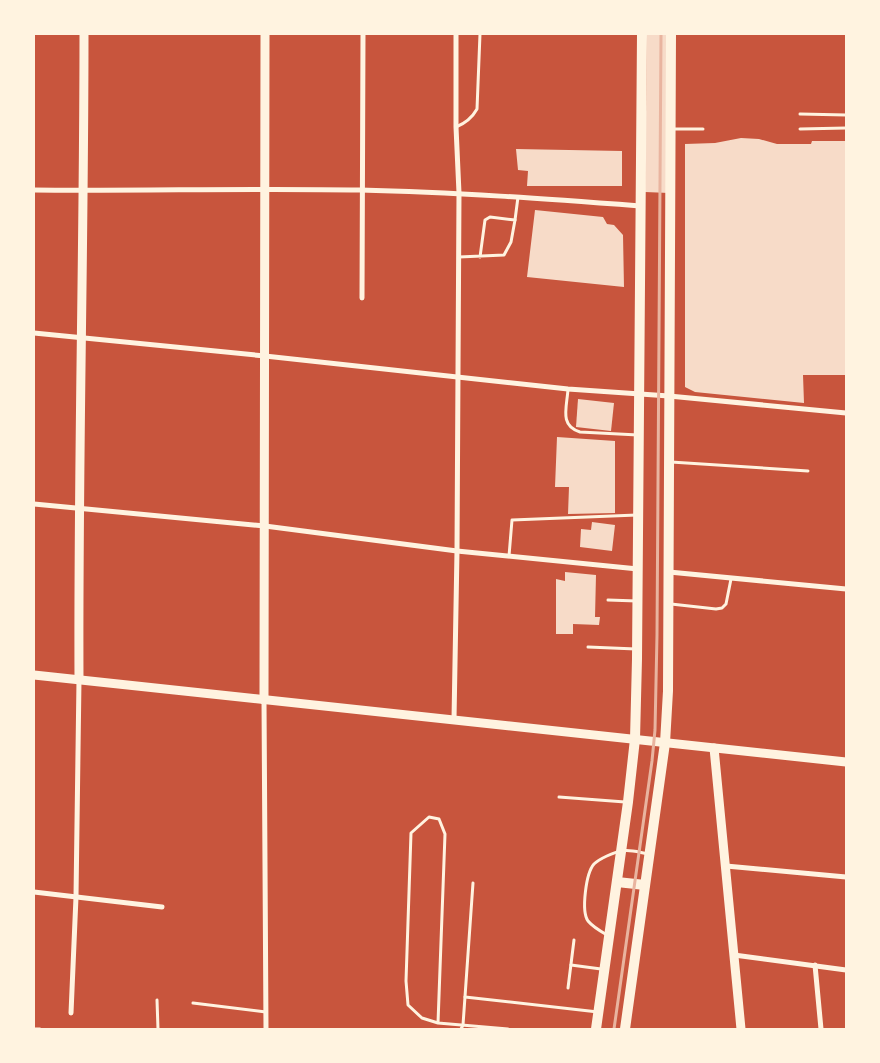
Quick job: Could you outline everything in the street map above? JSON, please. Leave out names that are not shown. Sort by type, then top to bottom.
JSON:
[{"type":"main road","points":[[596,1029],[635,739],[642,34]]},
{"type":"main road","points":[[626,1029],[644,885],[665,743],[668,691],[671,34]]},
{"type":"main road","points":[[617,882],[644,885]]},
{"type":"street","points":[[71,1013],[76,896],[79,680],[78,507],[84,190],[84,34]]},
{"type":"street","points":[[265,34],[265,356],[263,448],[265,526],[266,1029]]},
{"type":"street","points":[[362,298],[363,34]]},
{"type":"street","points":[[454,719],[459,377],[459,193],[456,127],[456,34]]},
{"type":"street","points":[[34,190],[265,188],[361,190],[459,193],[641,206]]},
{"type":"street","points":[[34,333],[568,389],[669,396],[846,413]]},
{"type":"street","points":[[34,504],[265,526],[457,551],[638,569]]},
{"type":"street","points":[[668,572],[846,589]]},
{"type":"street","points":[[34,675],[846,762]]},
{"type":"street","points":[[714,748],[741,1029]]},
{"type":"street","points":[[726,866],[846,877]]},
{"type":"street","points":[[34,892],[162,907]]},
{"type":"street","points":[[734,955],[846,970]]},
{"type":"street","points":[[815,966],[821,1029]]},
{"type":"lane","points":[[456,127],[467,122],[477,109],[480,34]]},
{"type":"lane","points":[[800,114],[846,115]]},
{"type":"lane","points":[[800,130],[846,128]]},
{"type":"lane","points":[[670,129],[703,129]]},
{"type":"lane","points":[[459,257],[504,254],[511,242],[518,197]]},
{"type":"lane","points":[[480,257],[485,220],[490,217],[515,220]]},
{"type":"lane","points":[[568,389],[566,417],[567,424],[572,430],[638,435]]},
{"type":"lane","points":[[668,462],[808,471]]},
{"type":"lane","points":[[509,556],[512,520],[638,515]]},
{"type":"lane","points":[[668,604],[716,610],[722,608],[726,604],[731,579]]},
{"type":"lane","points":[[608,600],[637,602]]},
{"type":"lane","points":[[588,647],[637,649]]},
{"type":"lane","points":[[559,797],[628,802]]},
{"type":"lane","points":[[438,1023],[445,834],[439,819],[429,817],[411,834],[406,981],[408,1005],[422,1018],[438,1023],[508,1029]]},
{"type":"lane","points":[[610,936],[588,922],[585,914],[584,905],[590,870],[594,864],[621,850],[649,854]]},
{"type":"lane","points":[[461,1029],[463,1025],[473,883]]},
{"type":"lane","points":[[568,988],[574,940]]},
{"type":"lane","points":[[571,965],[604,970]]},
{"type":"lane","points":[[465,996],[598,1012]]},
{"type":"lane","points":[[157,1000],[158,1029]]},
{"type":"lane","points":[[193,1003],[266,1012]]},
{"type":"lane","points":[[34,1029],[40,1029]]},
{"type":"building","points":[[647,34],[670,34],[669,193],[645,192]]},
{"type":"building","points":[[741,138],[759,139],[777,144],[846,141],[846,375],[803,375],[804,403],[695,392],[685,387],[685,144],[715,143]]},
{"type":"building","points":[[516,149],[622,151],[622,186],[527,186],[528,171],[518,170]]},
{"type":"building","points":[[535,210],[603,217],[607,224],[614,225],[623,235],[624,287],[527,277]]},
{"type":"building","points":[[578,399],[614,403],[611,431],[576,427]]},
{"type":"building","points":[[557,437],[615,441],[615,513],[568,514],[569,487],[555,487]]},
{"type":"building","points":[[592,522],[615,525],[612,551],[580,547],[581,529],[591,530]]},
{"type":"building","points":[[565,572],[596,575],[595,617],[600,617],[599,625],[573,624],[573,634],[556,634],[556,579],[565,581]]},
{"type":"railway","points":[[614,1029],[655,730],[661,34]]}]
